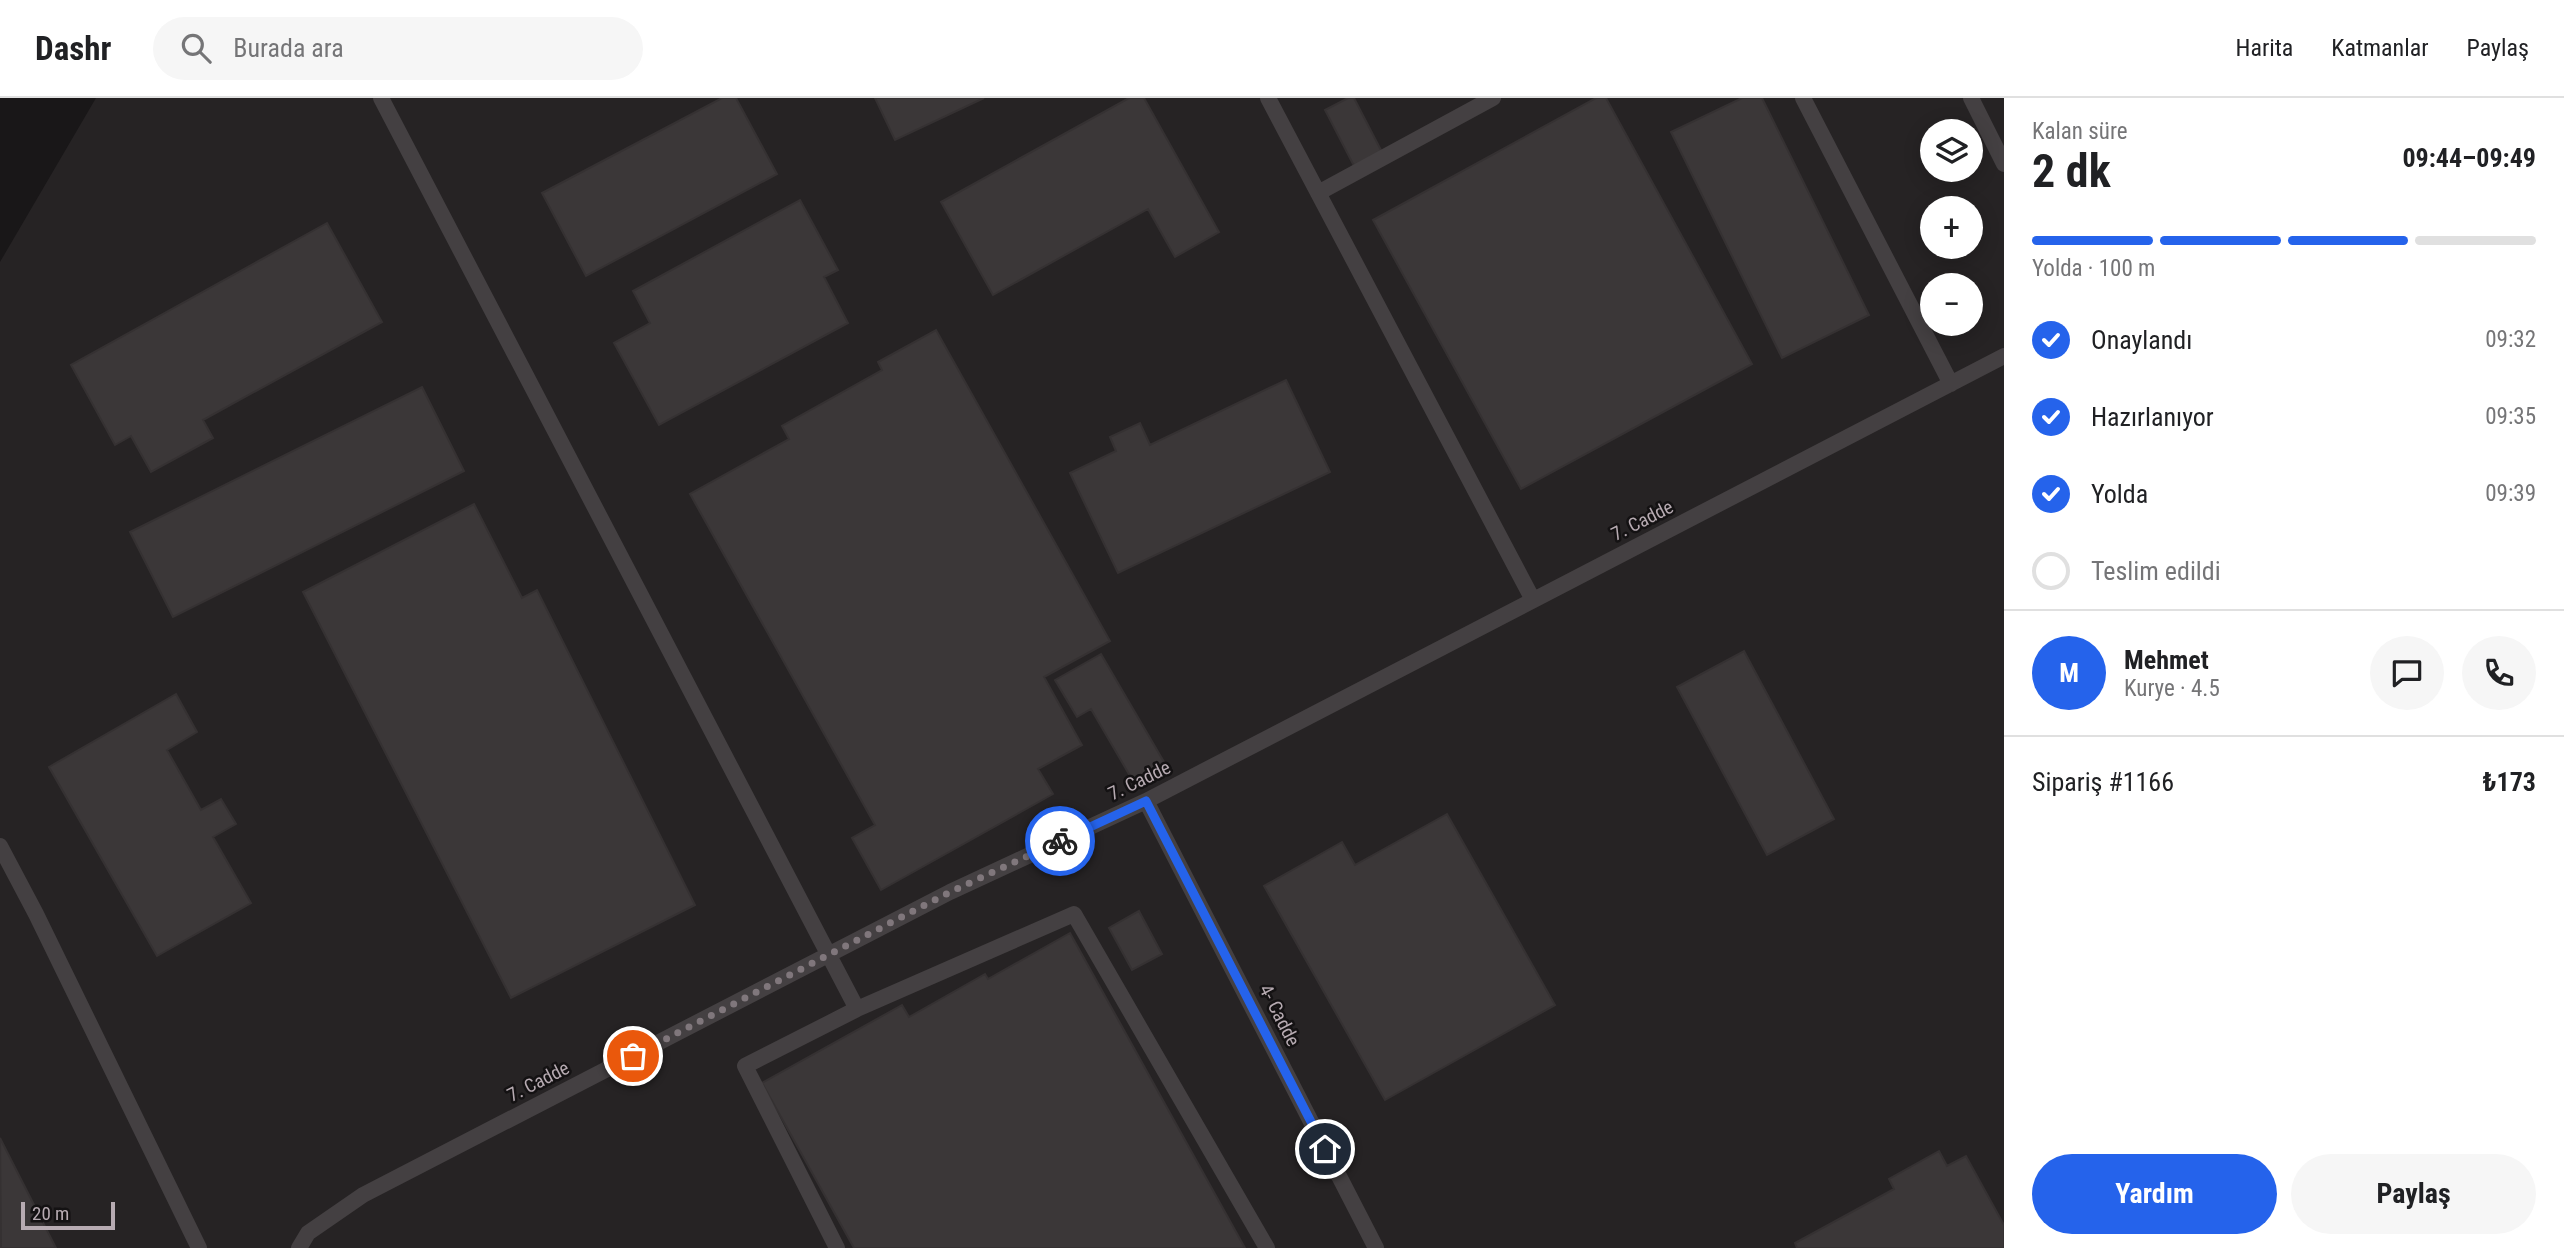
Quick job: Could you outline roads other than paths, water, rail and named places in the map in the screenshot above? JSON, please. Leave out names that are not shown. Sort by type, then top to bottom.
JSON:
[{"type":"lane","points":[[381,98],[857,1009]]},
{"type":"lane","points":[[1268,98],[1533,600]]},
{"type":"lane","points":[[1318,193],[1493,98]]},
{"type":"lane","points":[[1803,98],[1951,384]]},
{"type":"lane","points":[[1971,98],[2004,164]]},
{"type":"lane","name":"7. Cadde","points":[[299,1248],[308,1233],[363,1195],[950,892],[1146,801],[2004,356]]},
{"type":"lane","name":"4- Cadde","points":[[1146,801],[1376,1248]]},
{"type":"lane","points":[[0,846],[37,914],[199,1248]]},
{"type":"lane","points":[[837,1248],[745,1066],[857,1009],[1074,914],[1267,1248]]}]
